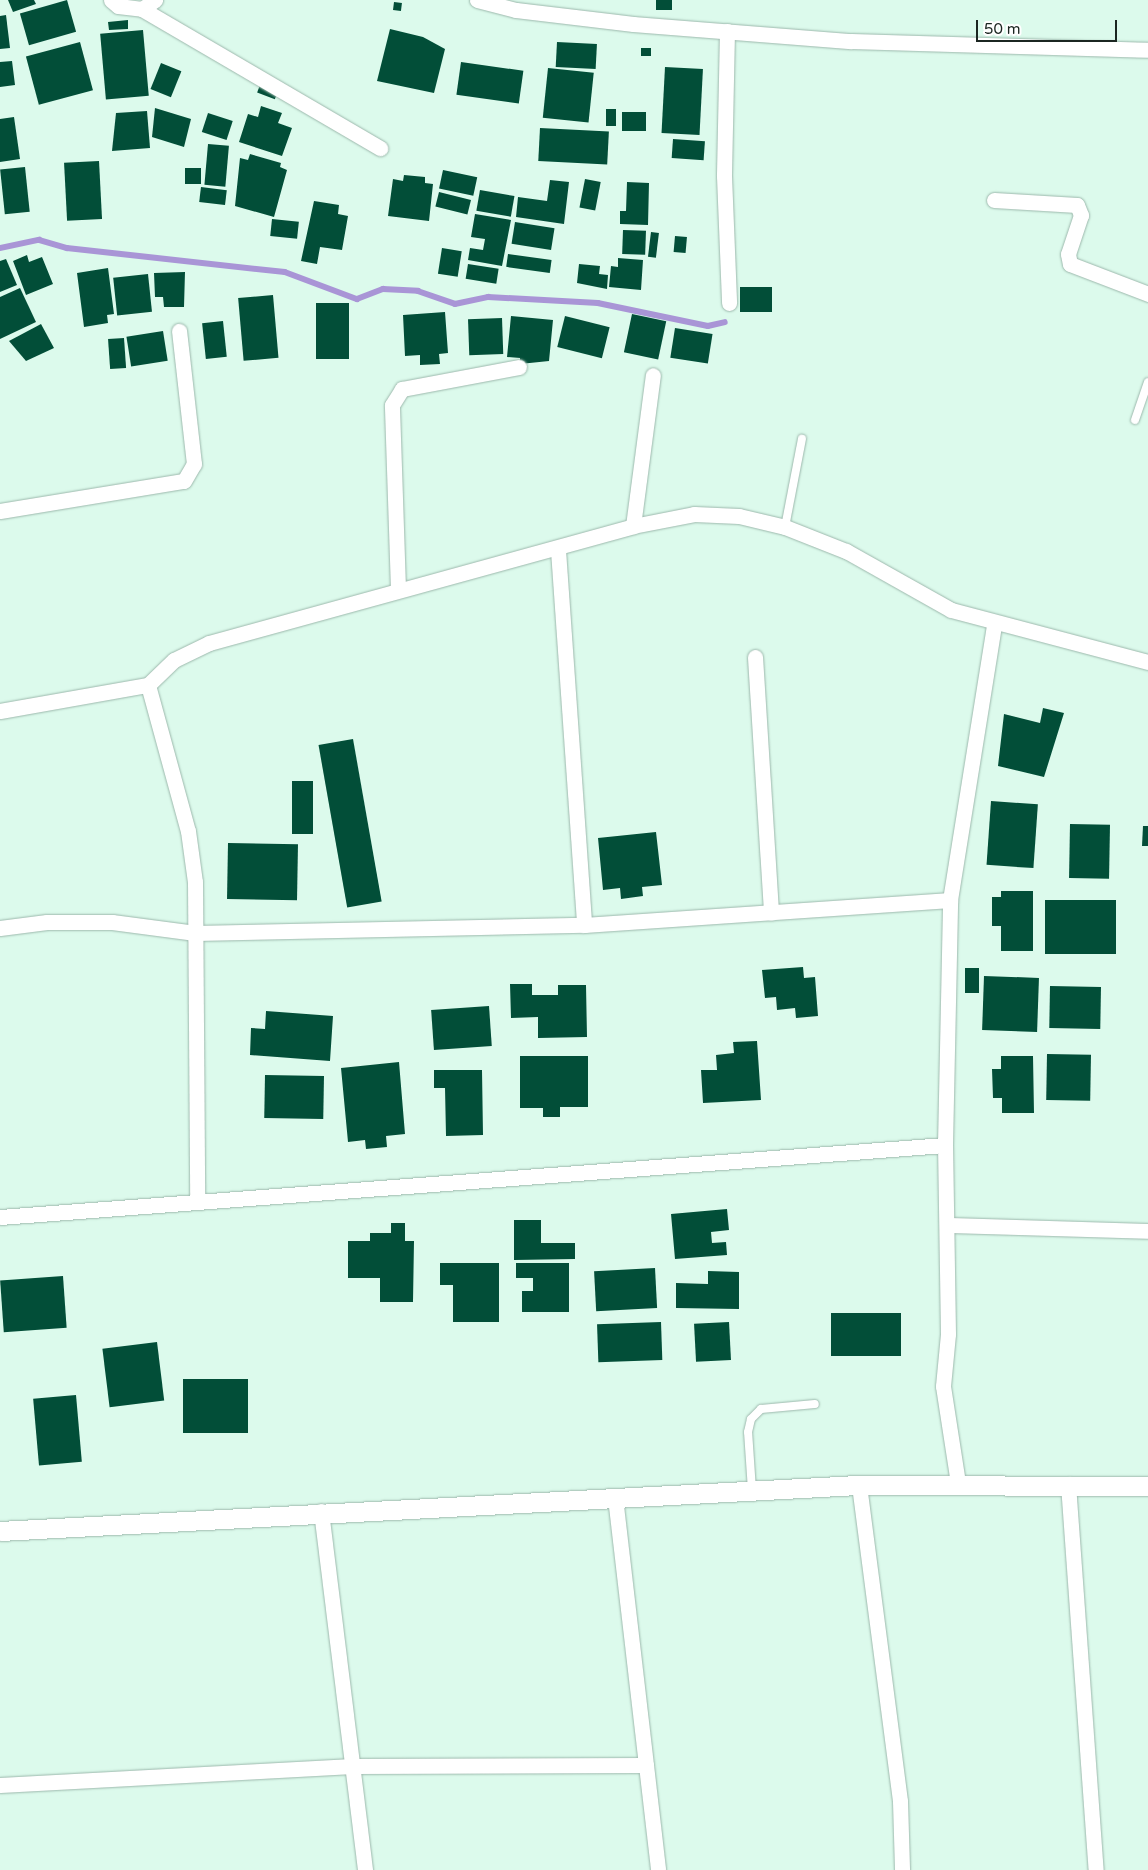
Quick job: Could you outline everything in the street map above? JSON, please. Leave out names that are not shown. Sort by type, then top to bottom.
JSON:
[{"type":"street","points":[[111,0],[118,6],[142,9],[380,148]]},
{"type":"street","points":[[142,9],[155,0]]},
{"type":"street","points":[[477,0],[727,31],[851,41],[1148,50]]},
{"type":"street","points":[[727,31],[724,176],[729,303]]},
{"type":"street","points":[[994,200],[1077,205],[1081,215],[1068,254],[1070,264],[1148,294]]},
{"type":"street","points":[[0,511],[184,481],[194,464],[179,331]]},
{"type":"street","points":[[398,589],[392,405],[402,389],[519,367]]},
{"type":"street","points":[[633,526],[653,375]]},
{"type":"street","points":[[0,711],[148,685],[174,660],[209,643],[398,589],[558,550],[633,526],[694,514],[739,516],[785,527],[846,551],[951,610],[994,624],[1148,662]]},
{"type":"street","points":[[558,550],[584,926]]},
{"type":"street","points":[[958,1483],[943,1386],[949,1225],[944,1145],[950,900],[994,624]]},
{"type":"street","points":[[755,657],[771,912]]},
{"type":"street","points":[[148,685],[188,831],[195,882],[197,1202]]},
{"type":"street","points":[[0,928],[47,922],[112,922],[195,933],[584,926],[950,900]]},
{"type":"street","points":[[0,1216],[944,1145]]},
{"type":"street","points":[[949,1225],[1148,1231]]},
{"type":"street","points":[[0,1531],[321,1511],[858,1485],[958,1483],[1148,1486]]},
{"type":"street","points":[[1068,1484],[1096,1870]]},
{"type":"street","points":[[858,1485],[900,1801],[902,1870]]},
{"type":"street","points":[[615,1497],[658,1870]]},
{"type":"street","points":[[321,1511],[365,1870]]},
{"type":"street","points":[[0,1785],[352,1766],[646,1765]]},
{"type":"lane","points":[[1135,420],[1148,382]]},
{"type":"lane","points":[[785,527],[802,439]]},
{"type":"lane","points":[[752,1490],[748,1432],[751,1419],[761,1409],[816,1404]]},
{"type":"building","points":[[8,0],[34,0],[36,4],[13,12]]},
{"type":"building","points":[[67,0],[76,32],[29,45],[20,14]]},
{"type":"building","points":[[656,0],[672,0],[672,10],[656,10]]},
{"type":"building","points":[[394,2],[402,3],[401,11],[393,10]]},
{"type":"building","points":[[6,15],[10,48],[0,49],[0,16]]},
{"type":"building","points":[[128,20],[128,29],[109,30],[108,22]]},
{"type":"building","points":[[390,29],[423,37],[445,49],[434,93],[377,81]]},
{"type":"building","points":[[143,30],[149,96],[106,99],[100,34]]},
{"type":"building","points":[[80,42],[93,90],[39,105],[26,56]]},
{"type":"building","points":[[557,42],[597,44],[596,69],[556,67]]},
{"type":"building","points":[[641,48],[651,48],[651,56],[641,56]]},
{"type":"building","points":[[12,61],[15,85],[0,87],[0,62]]},
{"type":"building","points":[[461,62],[523,71],[519,103],[456,95]]},
{"type":"building","points":[[161,63],[181,71],[171,97],[151,89]]},
{"type":"building","points":[[665,67],[703,69],[699,135],[662,133]]},
{"type":"building","points":[[548,68],[594,73],[589,123],[543,118]]},
{"type":"building","points":[[260,85],[278,92],[275,99],[257,92]]},
{"type":"building","points":[[261,106],[282,113],[278,123],[292,128],[282,156],[239,142],[248,114],[258,117]]},
{"type":"building","points":[[155,108],[191,119],[184,147],[152,137]]},
{"type":"building","points":[[606,109],[616,109],[616,126],[606,126]]},
{"type":"building","points":[[147,111],[150,148],[112,151],[116,113]]},
{"type":"building","points":[[622,112],[646,112],[646,131],[622,131]]},
{"type":"building","points":[[208,113],[233,121],[227,140],[202,132]]},
{"type":"building","points":[[14,117],[20,159],[0,162],[0,119]]},
{"type":"building","points":[[540,128],[609,132],[607,165],[538,161]]},
{"type":"building","points":[[673,139],[705,141],[704,160],[672,158]]},
{"type":"building","points":[[208,144],[229,146],[225,187],[204,185]]},
{"type":"building","points":[[250,154],[281,163],[280,167],[287,170],[274,217],[235,206],[240,158],[248,160]]},
{"type":"building","points":[[99,161],[102,219],[67,221],[64,163]]},
{"type":"building","points":[[25,167],[30,212],[5,214],[0,170]]},
{"type":"building","points":[[185,168],[201,168],[201,184],[185,184]]},
{"type":"building","points":[[443,170],[477,177],[473,196],[439,189]]},
{"type":"building","points":[[404,175],[425,177],[425,183],[433,184],[429,221],[388,216],[393,179],[403,181]]},
{"type":"building","points":[[585,179],[601,182],[595,211],[579,207]]},
{"type":"building","points":[[550,180],[569,182],[564,224],[516,217],[518,197],[547,201]]},
{"type":"building","points":[[627,182],[649,183],[648,225],[620,224],[620,211],[626,211]]},
{"type":"building","points":[[201,187],[227,190],[225,205],[199,202]]},
{"type":"building","points":[[480,190],[514,196],[511,217],[476,211]]},
{"type":"building","points":[[439,192],[471,200],[467,215],[435,207]]},
{"type":"building","points":[[314,201],[339,205],[338,214],[348,216],[342,250],[320,247],[317,264],[301,261]]},
{"type":"building","points":[[475,214],[511,220],[502,266],[468,260],[470,248],[483,250],[485,239],[471,237]]},
{"type":"building","points":[[272,219],[299,222],[297,239],[270,236]]},
{"type":"building","points":[[515,222],[555,228],[551,250],[512,244]]},
{"type":"building","points":[[623,230],[646,231],[645,255],[622,254]]},
{"type":"building","points":[[651,232],[659,233],[656,258],[648,257]]},
{"type":"building","points":[[675,236],[687,237],[686,253],[674,252]]},
{"type":"building","points":[[442,248],[462,251],[458,277],[438,274]]},
{"type":"building","points":[[508,254],[552,260],[550,273],[506,267]]},
{"type":"building","points":[[27,255],[29,262],[42,257],[53,284],[26,295],[13,261]]},
{"type":"building","points":[[618,258],[643,260],[641,290],[609,287],[611,266],[618,267]]},
{"type":"building","points":[[6,259],[17,285],[0,292],[0,261]]},
{"type":"building","points":[[468,264],[499,269],[496,284],[466,279]]},
{"type":"building","points":[[579,264],[600,266],[599,274],[608,275],[607,289],[577,283]]},
{"type":"building","points":[[108,268],[114,314],[107,315],[108,323],[84,327],[77,273]]},
{"type":"building","points":[[185,272],[184,307],[164,307],[163,297],[155,297],[154,273]]},
{"type":"building","points":[[148,274],[152,312],[117,315],[113,278]]},
{"type":"building","points":[[740,287],[772,287],[772,312],[740,312]]},
{"type":"building","points":[[20,288],[36,322],[0,339],[0,297]]},
{"type":"building","points":[[273,295],[278,358],[244,361],[238,298]]},
{"type":"building","points":[[316,303],[349,303],[349,359],[316,359]]},
{"type":"building","points":[[445,312],[448,353],[439,354],[440,364],[420,365],[420,355],[405,356],[403,315]]},
{"type":"building","points":[[632,314],[666,321],[658,359],[624,352]]},
{"type":"building","points":[[511,316],[553,320],[549,361],[520,364],[520,358],[507,357]]},
{"type":"building","points":[[565,316],[610,327],[602,358],[557,347]]},
{"type":"building","points":[[502,318],[503,354],[469,355],[468,319]]},
{"type":"building","points":[[223,321],[227,357],[206,359],[202,323]]},
{"type":"building","points":[[41,324],[54,348],[26,361],[9,341]]},
{"type":"building","points":[[675,328],[713,334],[708,364],[670,358]]},
{"type":"building","points":[[163,331],[168,361],[131,366],[126,337]]},
{"type":"building","points":[[124,338],[126,368],[110,369],[108,339]]},
{"type":"building","points":[[1043,708],[1064,713],[1044,777],[998,766],[1004,714],[1040,723]]},
{"type":"building","points":[[353,739],[382,901],[347,908],[319,745]]},
{"type":"building","points":[[292,781],[313,781],[313,834],[292,834]]},
{"type":"building","points":[[991,801],[1038,804],[1033,868],[987,865]]},
{"type":"building","points":[[1070,824],[1110,825],[1109,879],[1069,878]]},
{"type":"building","points":[[1143,826],[1148,826],[1148,846],[1142,846]]},
{"type":"building","points":[[656,832],[662,885],[642,887],[643,896],[621,899],[620,888],[603,890],[598,838]]},
{"type":"building","points":[[228,843],[298,844],[297,900],[227,899]]},
{"type":"building","points":[[1001,891],[1033,891],[1033,951],[1001,951],[1001,926],[992,926],[992,897],[1001,897]]},
{"type":"building","points":[[1045,900],[1116,900],[1116,954],[1045,954]]},
{"type":"building","points":[[803,967],[804,978],[815,977],[818,1016],[796,1018],[795,1008],[777,1010],[776,997],[765,998],[762,970]]},
{"type":"building","points":[[965,968],[979,968],[979,993],[965,993]]},
{"type":"building","points":[[984,976],[1039,978],[1037,1032],[982,1030]]},
{"type":"building","points":[[510,984],[532,984],[532,995],[558,995],[558,985],[586,985],[587,1037],[538,1038],[538,1017],[511,1018]]},
{"type":"building","points":[[1050,986],[1101,987],[1100,1029],[1049,1028]]},
{"type":"building","points":[[489,1006],[492,1046],[434,1050],[431,1010]]},
{"type":"building","points":[[266,1011],[333,1016],[330,1061],[250,1055],[251,1028],[265,1029]]},
{"type":"building","points":[[757,1041],[761,1100],[703,1103],[701,1070],[717,1070],[716,1055],[734,1053],[733,1042]]},
{"type":"building","points":[[1047,1054],[1091,1055],[1090,1101],[1046,1100]]},
{"type":"building","points":[[520,1056],[588,1056],[588,1107],[560,1107],[560,1117],[543,1117],[543,1108],[520,1108]]},
{"type":"building","points":[[1001,1056],[1033,1056],[1034,1113],[1002,1113],[1002,1098],[993,1098],[992,1069],[1001,1069]]},
{"type":"building","points":[[399,1062],[405,1134],[386,1136],[387,1147],[366,1149],[365,1140],[348,1142],[341,1068]]},
{"type":"building","points":[[434,1070],[482,1070],[483,1135],[446,1136],[445,1088],[434,1088]]},
{"type":"building","points":[[265,1075],[324,1076],[323,1119],[264,1118]]},
{"type":"building","points":[[727,1209],[729,1230],[711,1232],[712,1243],[726,1242],[727,1255],[675,1259],[671,1214]]},
{"type":"building","points":[[514,1220],[541,1220],[541,1243],[575,1243],[575,1259],[514,1260]]},
{"type":"building","points":[[391,1223],[405,1223],[405,1241],[414,1241],[413,1302],[380,1302],[380,1278],[348,1278],[348,1241],[370,1241],[370,1233],[391,1233]]},
{"type":"building","points":[[440,1263],[499,1263],[499,1322],[453,1322],[453,1285],[440,1285]]},
{"type":"building","points":[[516,1263],[569,1263],[569,1312],[522,1312],[522,1291],[533,1291],[533,1278],[516,1278]]},
{"type":"building","points":[[655,1268],[657,1308],[596,1311],[594,1271]]},
{"type":"building","points":[[708,1271],[739,1272],[739,1309],[676,1308],[676,1283],[708,1284]]},
{"type":"building","points":[[63,1276],[67,1328],[4,1332],[0,1280]]},
{"type":"building","points":[[831,1313],[901,1313],[901,1356],[831,1356]]},
{"type":"building","points":[[661,1322],[662,1360],[598,1362],[597,1324]]},
{"type":"building","points":[[729,1322],[731,1360],[696,1362],[694,1324]]},
{"type":"building","points":[[157,1342],[164,1401],[110,1407],[102,1349]]},
{"type":"building","points":[[183,1379],[248,1379],[248,1433],[183,1433]]},
{"type":"building","points":[[76,1395],[82,1462],[39,1465],[33,1399]]},
{"type":"waterway","points":[[0,248],[39,240],[67,248],[285,272],[357,299],[383,289],[418,291],[455,304],[488,297],[598,303],[708,326],[725,322]]}]
